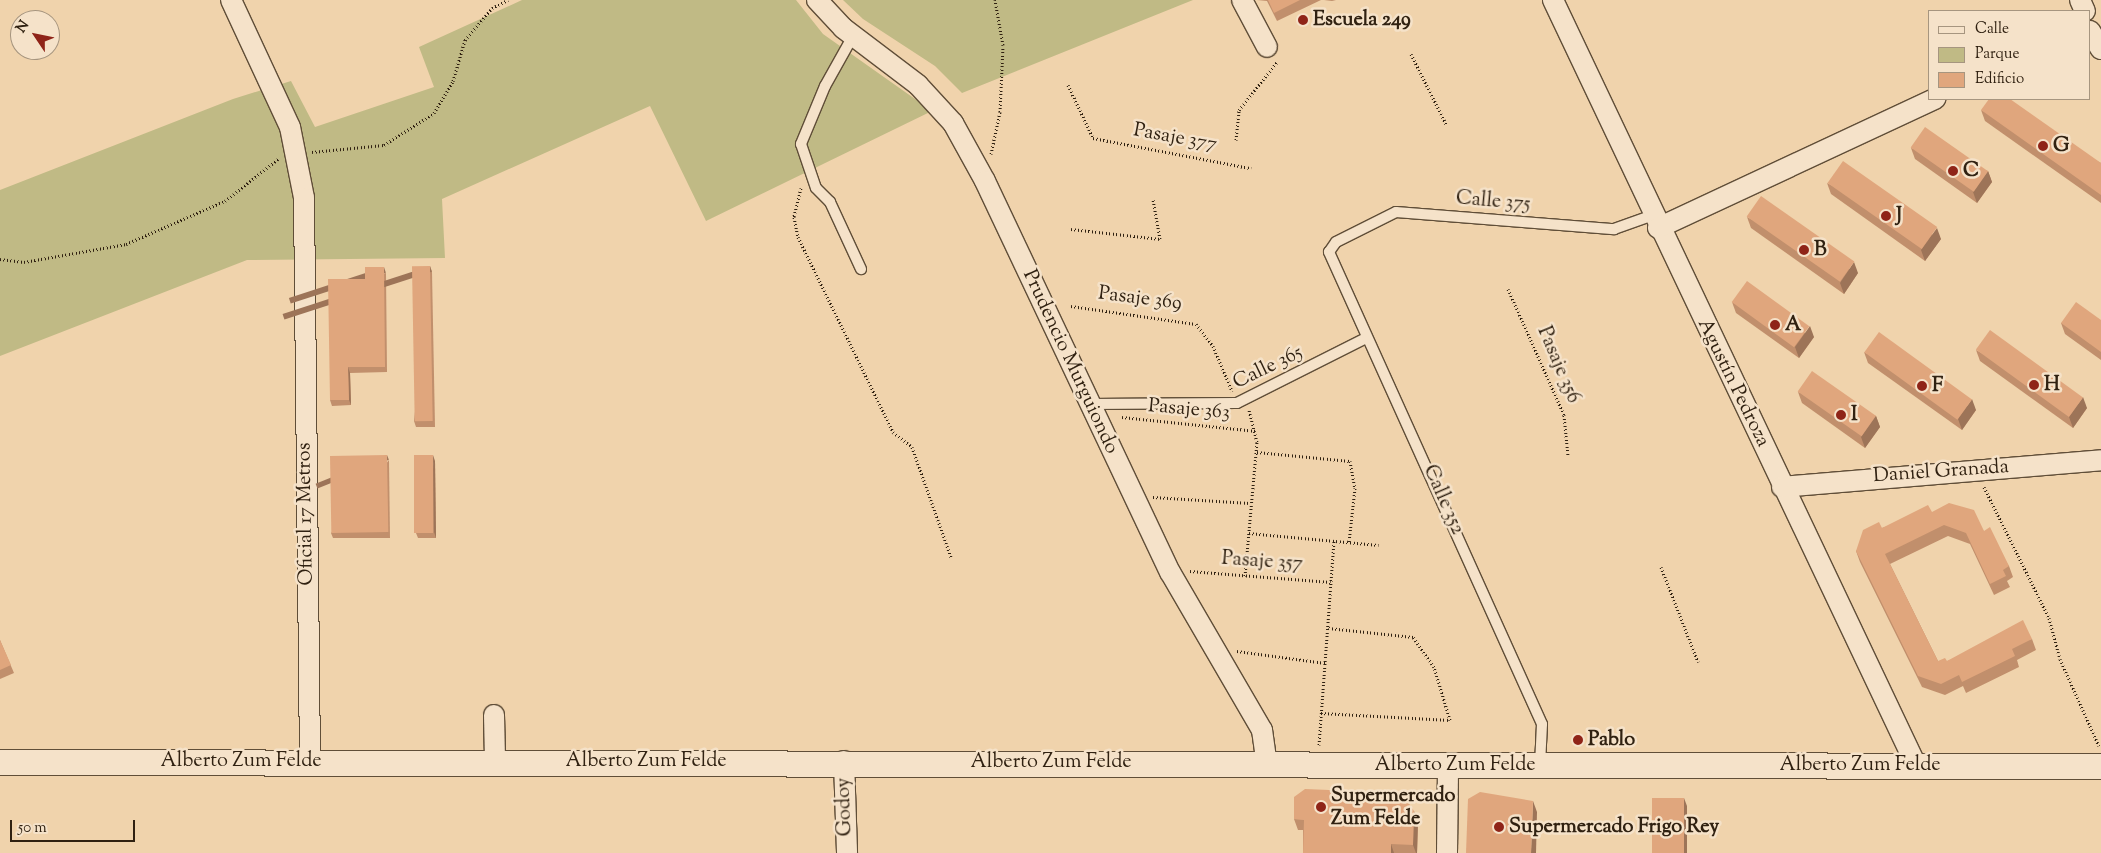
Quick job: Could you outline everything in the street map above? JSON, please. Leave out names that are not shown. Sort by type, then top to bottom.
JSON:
[{"type":"street","name":"Oficial 17 Metros","points":[[231,0],[290,127],[304,198],[308,254],[302,268],[310,760]]},
{"type":"street","name":"Prudencio Murguiondo","points":[[816,0],[853,36],[934,100],[953,123],[985,181],[1170,572],[1262,730],[1267,764]]},
{"type":"street","points":[[1242,0],[1267,47]]},
{"type":"street","name":"Agustín Pedroza","points":[[1553,0],[1655,221],[1916,765]]},
{"type":"street","points":[[2091,33],[2101,49]]},
{"type":"street","points":[[1655,221],[1933,100]]},
{"type":"street","name":"Daniel Granada","points":[[1782,487],[2101,460]]},
{"type":"street","points":[[494,715],[495,760]]},
{"type":"street","name":"Alberto Zum Felde","points":[[0,762],[495,760],[2101,766]]},
{"type":"street","name":"Godoy","points":[[844,761],[847,853]]},
{"type":"street","points":[[1447,853],[1448,765]]},
{"type":"lane","points":[[853,36],[803,136],[802,153],[811,175],[834,209],[861,269]]},
{"type":"lane","name":"Calle 375","points":[[1336,242],[1396,212],[1614,229],[1655,221]]},
{"type":"lane","name":"Calle 352","points":[[1336,242],[1329,252],[1331,261],[1366,338],[1430,468],[1542,724],[1540,765]]},
{"type":"lane","name":"Calle 365","points":[[1090,404],[1241,401],[1366,338]]},
{"type":"path","points":[[0,259],[24,262],[126,244],[225,201],[293,147],[316,152],[384,145],[434,113],[453,80],[466,40],[492,8],[508,0]]},
{"type":"path","points":[[985,181],[1000,112],[1003,45],[995,0]]},
{"type":"path","points":[[1236,140],[1239,110],[1278,64],[1267,47]]},
{"type":"path","points":[[1411,54],[1448,126]]},
{"type":"path","name":"Pasaje 377","points":[[1068,84],[1093,138],[1251,168]]},
{"type":"path","points":[[811,175],[804,180],[794,217],[798,237],[893,432],[912,447],[951,557]]},
{"type":"path","points":[[1071,229],[1160,239],[1154,200]]},
{"type":"path","name":"Pasaje 356","points":[[1508,289],[1564,415],[1568,456]]},
{"type":"path","name":"Pasaje 369","points":[[1071,306],[1186,320],[1202,329],[1241,401]]},
{"type":"path","points":[[1241,401],[1256,431],[1257,452],[1250,503],[1245,576]]},
{"type":"path","name":"Pasaje 363","points":[[1120,416],[1127,420],[1256,431]]},
{"type":"path","points":[[1257,452],[1350,461],[1355,488],[1349,542]]},
{"type":"path","points":[[1976,470],[2049,618],[2060,659],[2101,751]]},
{"type":"path","points":[[1150,498],[1250,503]]},
{"type":"path","name":"Pasaje 357","points":[[1249,533],[1378,545]]},
{"type":"path","points":[[1319,742],[1334,541]]},
{"type":"path","points":[[1661,567],[1698,662]]},
{"type":"path","name":"Pasaje 357","points":[[1190,571],[1331,582]]},
{"type":"path","points":[[1321,713],[1450,720],[1434,666],[1413,637],[1328,628]]},
{"type":"path","points":[[1230,650],[1325,663]]},
{"type":"green space","points":[[522,0],[796,0],[823,34],[932,111],[706,221],[650,106],[442,199],[445,258],[247,260],[0,356],[0,190],[233,99],[291,81],[315,127],[434,87],[419,47]]},
{"type":"green space","points":[[843,0],[1193,0],[962,93],[935,66],[863,19]]},
{"type":"building","points":[[1268,0],[1300,0],[1274,13]]},
{"type":"building","name":"G","points":[[1988,100],[2011,100],[2101,163],[2101,195],[1981,110]]},
{"type":"building","name":"C","points":[[1925,127],[1988,171],[1974,192],[1911,147]]},
{"type":"building","name":"J","points":[[1843,161],[1937,227],[1922,249],[1828,183]]},
{"type":"building","name":"B","points":[[1761,196],[1854,261],[1840,282],[1747,216]]},
{"type":"building","points":[[412,266],[430,266],[433,421],[415,421]]},
{"type":"building","points":[[365,267],[384,267],[385,367],[348,367],[349,400],[330,400],[328,279],[365,279]]},
{"type":"building","name":"A","points":[[1747,281],[1809,326],[1794,347],[1732,302]]},
{"type":"building","points":[[2076,302],[2101,320],[2101,352],[2061,323]]},
{"type":"building","name":"H","points":[[1990,330],[2083,398],[2069,417],[1976,349]]},
{"type":"building","name":"F","points":[[1879,332],[1972,400],[1957,420],[1864,352]]},
{"type":"building","name":"I","points":[[1812,371],[1876,416],[1862,436],[1798,391]]},
{"type":"building","points":[[387,455],[388,532],[331,533],[330,456]]},
{"type":"building","points":[[414,455],[433,455],[433,533],[414,533]]},
{"type":"building","points":[[1949,503],[1974,510],[1984,531],[1990,527],[2009,566],[2003,570],[2006,576],[1990,584],[1966,533],[1944,525],[1885,554],[1938,661],[1945,658],[1947,661],[2023,620],[2032,639],[2012,649],[2015,656],[1962,682],[1959,675],[1941,684],[1918,676],[1856,551],[1863,530],[1879,522],[1882,528],[1928,505],[1932,512]]},
{"type":"building","points":[[0,640],[11,665],[0,670]]},
{"type":"building","points":[[1305,789],[1402,793],[1414,811],[1413,845],[1391,844],[1391,853],[1303,853],[1304,820],[1294,819],[1294,797]]},
{"type":"building","points":[[1480,792],[1533,801],[1531,853],[1466,853],[1468,799]]},
{"type":"building","points":[[1652,798],[1684,798],[1684,853],[1652,853]]},
{"type":"place","name":"Escuela 249","points":[[1303,20]]},
{"type":"place","name":"G","points":[[2043,146]]},
{"type":"place","name":"C","points":[[1953,171]]},
{"type":"place","name":"J","points":[[1886,216]]},
{"type":"place","name":"B","points":[[1804,250]]},
{"type":"place","name":"A","points":[[1775,325]]},
{"type":"place","name":"H","points":[[2034,385]]},
{"type":"place","name":"F","points":[[1922,386]]},
{"type":"place","name":"I","points":[[1841,415]]},
{"type":"place","name":"Pablo","points":[[1578,740]]},
{"type":"place","name":"Supermercado Zum Felde","points":[[1321,807]]},
{"type":"place","name":"Supermercado Frigo Rey","points":[[1499,827]]}]
